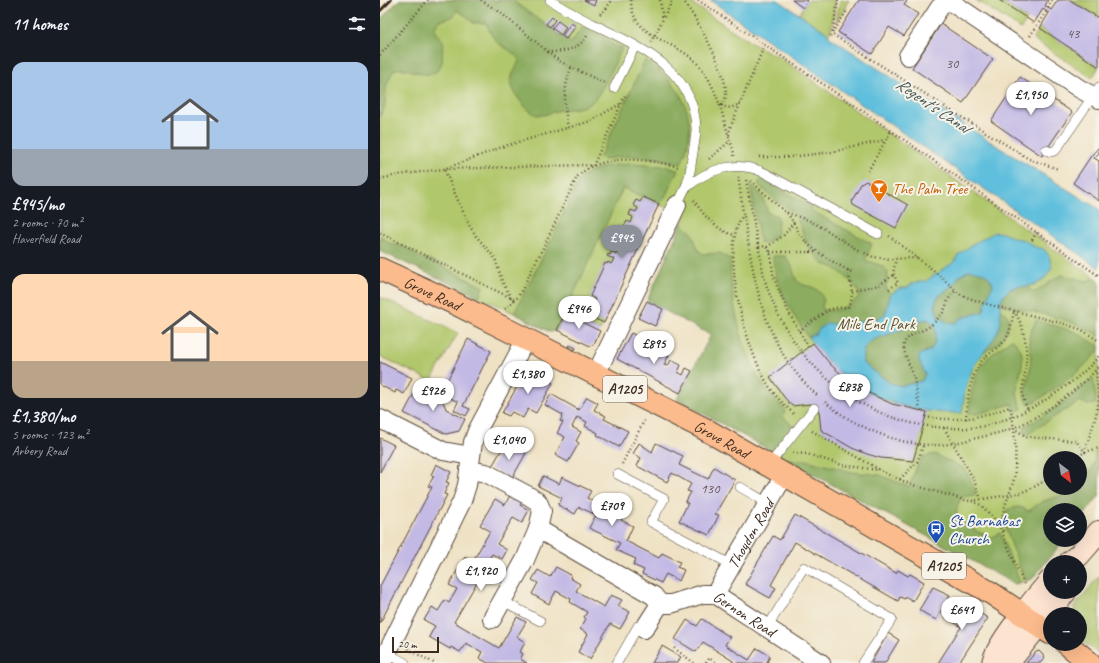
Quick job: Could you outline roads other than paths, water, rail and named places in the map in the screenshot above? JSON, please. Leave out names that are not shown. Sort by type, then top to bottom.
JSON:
[{"type":"main road","name":"Grove Road","points":[[380,269],[454,303],[703,428],[778,463],[991,593],[1037,624]]},
{"type":"main road","points":[[1079,555],[1099,532]]},
{"type":"main road","points":[[993,663],[993,659],[1000,648],[1037,624],[1044,599]]},
{"type":"main road","points":[[1008,663],[1037,624],[1059,599]]},
{"type":"main road","points":[[1075,651],[1090,663]]},
{"type":"street","points":[[908,56],[944,3],[1080,89],[1097,94]]},
{"type":"street","points":[[596,374],[684,197]]},
{"type":"street","points":[[387,653],[466,493],[473,442],[479,426],[526,340]]},
{"type":"street","points":[[380,419],[470,463],[538,502],[542,511],[538,529],[525,560],[492,619]]},
{"type":"street","name":"Thoydon Road","points":[[715,594],[768,503],[778,463]]},
{"type":"street","points":[[538,529],[654,596],[660,604],[644,629]]},
{"type":"street","name":"Gernon Road","points":[[660,604],[671,604],[703,594],[715,594],[768,628],[814,661]]},
{"type":"lane","points":[[550,0],[568,12],[594,24],[659,60],[667,66],[681,82],[691,101],[695,120],[695,141],[689,178],[684,197]]},
{"type":"lane","points":[[614,88],[635,46]]},
{"type":"lane","points":[[1046,150],[1051,152],[1056,150],[1097,94]]},
{"type":"lane","points":[[684,197],[698,179],[715,170],[729,167],[749,167],[765,173],[878,234]]},
{"type":"lane","points":[[778,463],[814,408]]},
{"type":"lane","points":[[617,474],[664,499],[651,522],[732,565]]},
{"type":"lane","points":[[740,487],[768,503]]},
{"type":"lane","points":[[768,628],[804,567],[892,619],[863,663]]},
{"type":"lane","points":[[503,601],[540,621]]},
{"type":"lane","points":[[617,663],[638,626],[644,629]]},
{"type":"lane","points":[[387,653],[406,663]]},
{"type":"water","name":"Regent's Canal","points":[[710,0],[778,0],[829,34],[828,36],[831,38],[1000,148],[1099,209],[1099,268]]},
{"type":"water","points":[[995,232],[1003,233],[1014,238],[1025,240],[1035,247],[1044,249],[1049,256],[1052,266],[1046,277],[1040,282],[1013,288],[1004,296],[1000,305],[1001,318],[999,328],[992,341],[977,361],[971,373],[965,393],[962,413],[925,411],[890,402],[874,395],[843,376],[827,360],[808,337],[816,334],[818,330],[827,323],[834,324],[841,328],[857,322],[875,320],[885,314],[891,294],[900,288],[907,288],[913,283],[926,281],[954,262],[958,255],[973,244]],"holes":[[[969,270],[984,273],[992,281],[993,285],[983,312],[961,318],[956,323],[948,323],[938,317],[935,305],[937,298],[955,283],[959,276]],[[927,319],[934,324],[936,333],[935,342],[931,350],[919,355],[919,361],[925,374],[922,381],[901,386],[890,383],[863,363],[864,349],[871,341]]]},
{"type":"railway","points":[[380,11],[391,0]]},
{"type":"place","name":"The Palm Tree","points":[[879,203]]},
{"type":"place","name":"St Barnabas Church","points":[[936,544]]},
{"type":"park label","name":"Mile End Park","points":[[876,323]]}]
